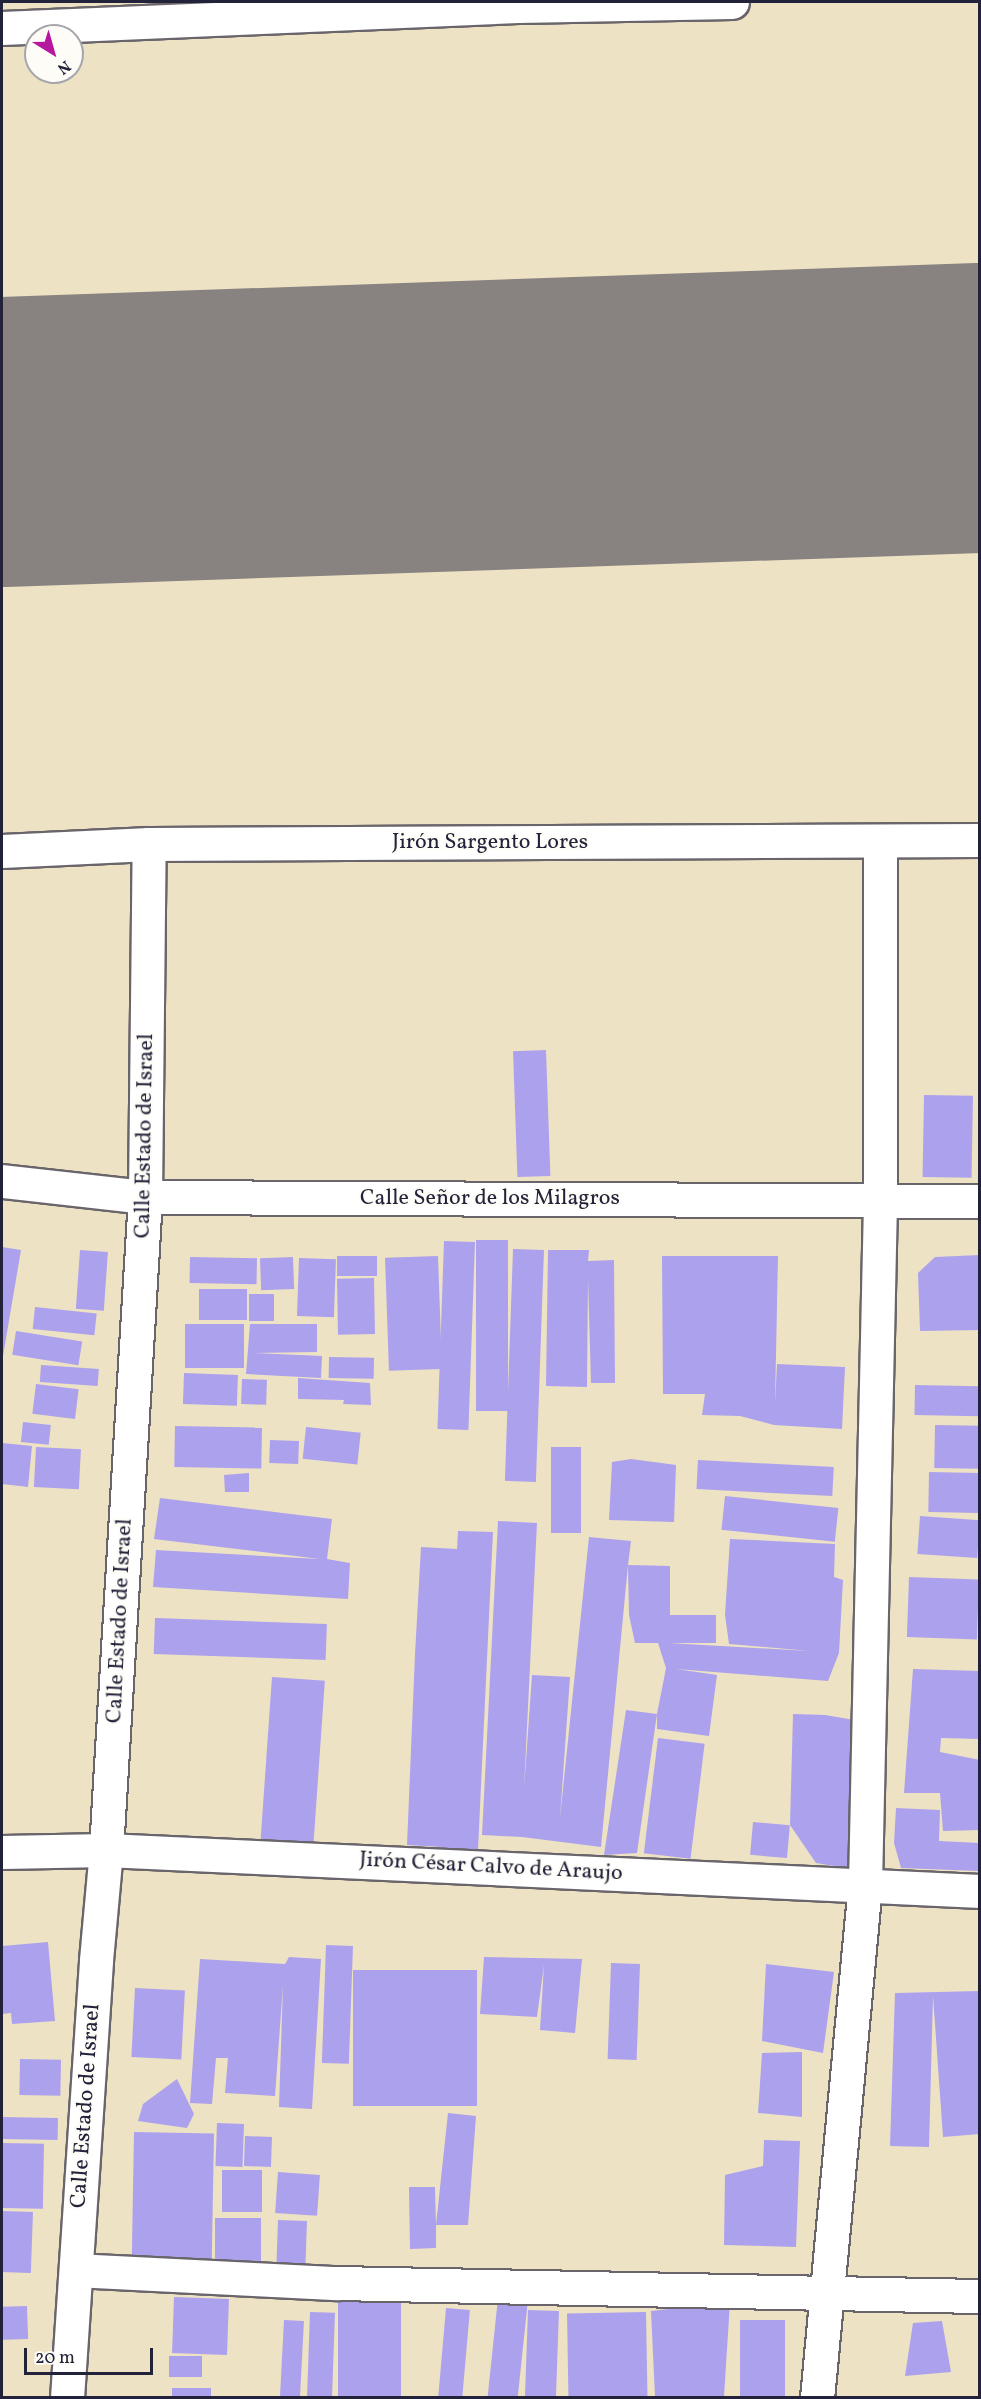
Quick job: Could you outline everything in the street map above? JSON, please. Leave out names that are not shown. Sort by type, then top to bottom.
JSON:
[{"type":"street","points":[[2,28],[518,4],[732,2]]},
{"type":"street","name":"Jirón Sargento Lores","points":[[2,850],[150,844],[880,843],[980,840]]},
{"type":"street","points":[[817,2397],[865,1884],[880,1200],[880,843]]},
{"type":"street","name":"Calle Estado de Israel","points":[[67,2397],[96,1960],[106,1850],[145,1197],[150,844]]},
{"type":"street","name":"Calle Señor de los Milagros","points":[[2,1181],[145,1197],[980,1201]]},
{"type":"street","name":"Jirón César Calvo de Araujo","points":[[2,1852],[106,1850],[980,1891]]},
{"type":"street","points":[[76,2270],[336,2283],[980,2296]]},
{"type":"building","points":[[546,1050],[550,1176],[517,1177],[513,1051]]},
{"type":"building","points":[[924,1095],[973,1096],[972,1178],[923,1177]]},
{"type":"building","points":[[476,1240],[508,1240],[508,1411],[476,1411]]},
{"type":"building","points":[[444,1241],[475,1242],[468,1430],[437,1429]]},
{"type":"building","points":[[2,1247],[21,1250],[3,1356],[2,1356]]},
{"type":"building","points":[[513,1249],[544,1250],[536,1482],[505,1481]]},
{"type":"building","points":[[80,1250],[108,1252],[104,1311],[76,1309]]},
{"type":"building","points":[[548,1250],[589,1250],[588,1261],[614,1260],[615,1383],[591,1383],[588,1279],[587,1387],[546,1386]]},
{"type":"building","points":[[980,1255],[980,1330],[920,1331],[918,1273],[935,1257]]},
{"type":"building","points":[[337,1256],[377,1256],[377,1276],[337,1276]]},
{"type":"building","points":[[438,1256],[442,1369],[389,1371],[385,1258]]},
{"type":"building","points":[[662,1256],[778,1256],[775,1404],[777,1364],[845,1367],[842,1429],[774,1425],[740,1416],[702,1415],[705,1394],[663,1394]]},
{"type":"building","points":[[190,1257],[257,1258],[257,1284],[190,1283]]},
{"type":"building","points":[[293,1257],[294,1289],[261,1290],[260,1258]]},
{"type":"building","points":[[299,1258],[336,1259],[334,1317],[297,1316]]},
{"type":"building","points":[[374,1278],[375,1334],[338,1335],[337,1279]]},
{"type":"building","points":[[199,1289],[247,1289],[247,1320],[199,1320]]},
{"type":"building","points":[[249,1294],[274,1294],[274,1321],[249,1321]]},
{"type":"building","points":[[35,1307],[97,1313],[94,1335],[33,1329]]},
{"type":"building","points":[[185,1324],[244,1324],[244,1368],[185,1368]]},
{"type":"building","points":[[250,1324],[317,1324],[317,1352],[254,1353],[322,1356],[321,1378],[246,1374]]},
{"type":"building","points":[[16,1331],[82,1341],[78,1365],[12,1355]]},
{"type":"building","points":[[329,1357],[374,1358],[374,1379],[329,1378]]},
{"type":"building","points":[[41,1365],[99,1369],[98,1386],[40,1382]]},
{"type":"building","points":[[184,1373],[238,1375],[237,1406],[183,1404]]},
{"type":"building","points":[[298,1378],[370,1383],[371,1405],[343,1404],[344,1400],[298,1399]]},
{"type":"building","points":[[242,1379],[267,1380],[266,1405],[241,1404]]},
{"type":"building","points":[[36,1384],[79,1389],[75,1419],[32,1414]]},
{"type":"building","points":[[915,1385],[980,1386],[979,1416],[914,1415]]},
{"type":"building","points":[[23,1422],[51,1425],[49,1445],[21,1442]]},
{"type":"building","points":[[935,1425],[980,1426],[979,1469],[934,1468]]},
{"type":"building","points":[[175,1426],[262,1428],[261,1469],[174,1467]]},
{"type":"building","points":[[306,1427],[361,1433],[357,1465],[303,1459]]},
{"type":"building","points":[[270,1440],[299,1441],[298,1464],[269,1463]]},
{"type":"building","points":[[2,1443],[32,1446],[28,1487],[2,1484]]},
{"type":"building","points":[[36,1447],[81,1449],[79,1489],[34,1487]]},
{"type":"building","points":[[551,1447],[581,1447],[581,1533],[551,1533]]},
{"type":"building","points":[[631,1459],[676,1465],[674,1522],[609,1520],[612,1462]]},
{"type":"building","points":[[698,1460],[834,1467],[832,1496],[696,1489]]},
{"type":"building","points":[[929,1472],[980,1473],[979,1513],[928,1512]]},
{"type":"building","points":[[249,1473],[249,1492],[225,1492],[224,1475]]},
{"type":"building","points":[[725,1496],[838,1508],[835,1542],[721,1530]]},
{"type":"building","points":[[160,1498],[332,1519],[327,1559],[350,1563],[348,1599],[153,1587],[156,1550],[320,1559],[154,1539]]},
{"type":"building","points":[[920,1516],[980,1520],[977,1558],[917,1554]]},
{"type":"building","points":[[498,1521],[537,1523],[524,1789],[532,1675],[570,1677],[560,1818],[589,1537],[631,1541],[601,1847],[522,1837],[482,1835]]},
{"type":"building","points":[[458,1531],[493,1532],[478,1850],[442,1856],[442,1847],[407,1845],[415,1654],[421,1547],[457,1549]]},
{"type":"building","points":[[730,1539],[835,1544],[834,1577],[843,1580],[839,1653],[828,1681],[676,1669],[717,1675],[709,1736],[657,1729],[657,1714],[666,1668],[658,1643],[635,1643],[629,1615],[628,1565],[670,1566],[670,1615],[716,1615],[716,1643],[669,1643],[810,1651],[729,1644],[725,1615]]},
{"type":"building","points":[[909,1577],[979,1579],[977,1639],[907,1637]]},
{"type":"building","points":[[155,1618],[327,1624],[326,1660],[154,1654]]},
{"type":"building","points":[[913,1669],[980,1671],[980,1739],[941,1738],[940,1752],[980,1760],[980,1830],[943,1831],[940,1793],[904,1793]]},
{"type":"building","points":[[272,1677],[325,1681],[313,1846],[260,1843]]},
{"type":"building","points":[[626,1710],[657,1714],[637,1853],[604,1855]]},
{"type":"building","points":[[793,1714],[825,1715],[860,1721],[859,1870],[816,1863],[790,1825]]},
{"type":"building","points":[[658,1738],[705,1744],[691,1859],[644,1853]]},
{"type":"building","points":[[896,1808],[940,1810],[939,1841],[980,1843],[978,1871],[901,1868],[894,1843]]},
{"type":"building","points":[[753,1822],[790,1825],[787,1858],[750,1855]]},
{"type":"building","points":[[48,1942],[55,2021],[12,2024],[11,2013],[2,2014],[2,1946]]},
{"type":"building","points":[[326,1945],[353,1946],[349,2064],[322,2063]]},
{"type":"building","points":[[289,1957],[321,1959],[312,2109],[279,2107],[283,1985],[275,2096],[225,2093],[228,2058],[216,2058],[212,2104],[190,2103],[200,1959],[285,1964]]},
{"type":"building","points":[[484,1957],[582,1959],[575,2033],[540,2030],[544,1965],[537,2017],[480,2014]]},
{"type":"building","points":[[611,1963],[640,1964],[637,2060],[608,2059]]},
{"type":"building","points":[[766,1964],[834,1972],[823,2053],[762,2041]]},
{"type":"building","points":[[353,1970],[477,1970],[477,2106],[353,2106]]},
{"type":"building","points":[[135,1988],[185,1991],[181,2060],[131,2057]]},
{"type":"building","points":[[980,1991],[980,2134],[943,2137],[933,1996],[929,2147],[890,2146],[895,1993]]},
{"type":"building","points":[[802,2052],[802,2117],[758,2113],[762,2053]]},
{"type":"building","points":[[20,2059],[61,2060],[60,2096],[19,2095]]},
{"type":"building","points":[[177,2079],[194,2114],[187,2128],[138,2121],[143,2104]]},
{"type":"building","points":[[448,2113],[476,2116],[468,2225],[436,2225]]},
{"type":"building","points":[[2,2117],[58,2118],[58,2140],[2,2139]]},
{"type":"building","points":[[217,2123],[244,2124],[242,2167],[215,2166]]},
{"type":"building","points":[[134,2132],[214,2133],[212,2268],[132,2267]]},
{"type":"building","points":[[245,2136],[272,2137],[271,2167],[244,2166]]},
{"type":"building","points":[[764,2140],[800,2141],[796,2247],[724,2245],[725,2175],[763,2166]]},
{"type":"building","points":[[2,2143],[44,2144],[43,2209],[2,2208]]},
{"type":"building","points":[[222,2170],[262,2170],[262,2212],[222,2212]]},
{"type":"building","points":[[278,2172],[320,2175],[317,2216],[275,2213]]},
{"type":"building","points":[[409,2187],[435,2187],[436,2248],[410,2249]]},
{"type":"building","points":[[2,2211],[33,2212],[31,2273],[2,2272]]},
{"type":"building","points":[[215,2218],[261,2218],[261,2266],[215,2266]]},
{"type":"building","points":[[278,2220],[307,2221],[305,2270],[276,2269]]},
{"type":"building","points":[[174,2297],[229,2299],[227,2355],[172,2353]]},
{"type":"building","points":[[498,2298],[528,2301],[518,2398],[488,2397]]},
{"type":"building","points":[[338,2302],[401,2302],[401,2397],[338,2397]]},
{"type":"building","points":[[730,2302],[724,2397],[655,2397],[651,2311]]},
{"type":"building","points":[[27,2306],[28,2339],[3,2340],[2,2307]]},
{"type":"building","points":[[446,2308],[470,2310],[462,2398],[438,2397]]},
{"type":"building","points":[[528,2310],[559,2311],[556,2398],[525,2397]]},
{"type":"building","points":[[310,2312],[335,2313],[332,2398],[307,2397]]},
{"type":"building","points":[[646,2312],[647,2397],[568,2398],[567,2313]]},
{"type":"building","points":[[284,2320],[304,2321],[300,2398],[280,2397]]},
{"type":"building","points":[[740,2320],[785,2320],[785,2397],[740,2397]]},
{"type":"building","points":[[942,2321],[951,2372],[905,2376],[913,2323]]},
{"type":"building","points":[[169,2356],[202,2356],[202,2377],[169,2377]]},
{"type":"building","points":[[172,2388],[211,2388],[211,2397],[172,2397]]},
{"type":"runway","points":[[2,442],[980,408]]}]
